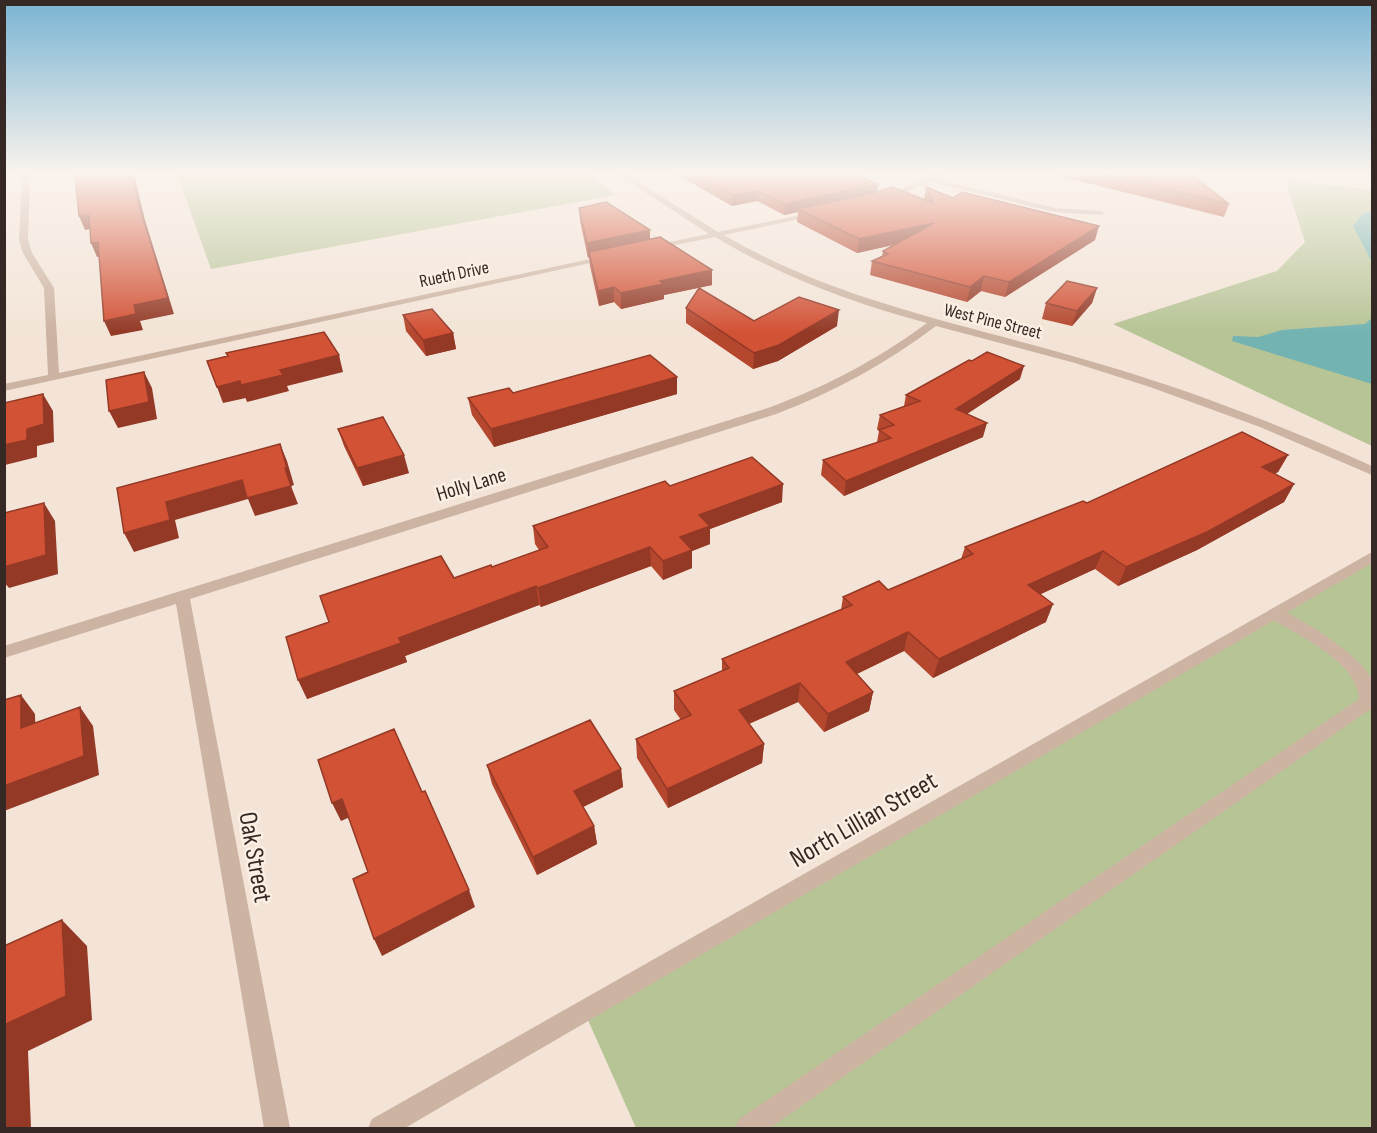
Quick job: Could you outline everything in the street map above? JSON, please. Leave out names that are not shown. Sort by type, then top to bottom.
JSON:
[{"type":"street","points":[[24,227],[24,239],[31,259],[45,277],[49,288],[54,377]]},
{"type":"street","name":"West Pine Street","points":[[706,227],[768,263],[807,281],[934,324],[1078,360],[1167,388],[1272,428],[1372,471]]},
{"type":"street","points":[[647,250],[751,227]]},
{"type":"street","name":"Rueth Drive","points":[[4,388],[624,255]]},
{"type":"street","name":"Holly Lane","points":[[4,652],[793,404],[860,374],[902,348],[934,324]]},
{"type":"street","name":"North Lillian Street","points":[[381,1128],[1372,557]]},
{"type":"street","name":"Oak Street","points":[[182,596],[277,1128]]},
{"type":"street","points":[[748,1128],[1368,702],[1368,687],[1358,670],[1275,614]]},
{"type":"green space","points":[[196,227],[442,227],[211,269]]},
{"type":"green space","points":[[1300,227],[1372,227],[1372,446],[1113,324],[1277,271],[1305,242]]},
{"type":"green space","points":[[1372,557],[1372,1128],[636,1128],[584,1011]]},
{"type":"water","points":[[1353,227],[1372,227],[1372,262]]},
{"type":"water","points":[[1372,318],[1372,384],[1232,341],[1233,336],[1258,337],[1282,330],[1365,324]]},
{"type":"building","points":[[90,227],[146,227],[168,298],[134,305],[136,314],[104,321],[98,242],[91,243]]},
{"type":"building","points":[[583,227],[645,227],[650,230],[587,243]]},
{"type":"building","points":[[834,227],[916,227],[859,239]]},
{"type":"building","points":[[927,227],[1098,227],[1009,282],[984,276],[970,287],[872,261],[888,254],[883,251]]},
{"type":"building","points":[[660,237],[712,270],[660,281],[663,284],[621,293],[614,287],[598,291],[589,252]]},
{"type":"building","points":[[1067,281],[1097,288],[1077,311],[1046,303]]},
{"type":"building","points":[[699,288],[754,321],[799,297],[839,310],[779,345],[754,353],[686,308]]},
{"type":"building","points":[[432,309],[453,333],[423,340],[403,315]]},
{"type":"building","points":[[324,332],[339,355],[280,370],[283,375],[241,385],[240,381],[217,387],[207,361],[228,356],[226,353]]},
{"type":"building","points":[[987,352],[1024,366],[956,409],[987,423],[846,481],[823,460],[891,438],[879,430],[894,425],[880,415],[920,401],[906,395]]},
{"type":"building","points":[[650,355],[677,377],[491,429],[468,398],[509,388],[513,393]]},
{"type":"building","points":[[144,372],[149,402],[109,411],[106,380]]},
{"type":"building","points":[[43,394],[44,424],[27,429],[27,440],[4,445],[4,403]]},
{"type":"building","points":[[383,417],[404,455],[357,468],[338,429]]},
{"type":"building","points":[[1242,432],[1288,455],[1262,467],[1294,484],[1207,532],[1126,567],[1103,551],[1028,585],[1053,604],[939,659],[908,632],[846,662],[873,692],[828,714],[800,683],[739,710],[764,744],[667,789],[636,739],[691,715],[674,691],[729,668],[722,659],[852,605],[843,597],[879,581],[888,590],[973,554],[965,547],[1083,501],[1087,503]]},
{"type":"building","points":[[280,444],[291,486],[247,498],[242,480],[166,502],[170,520],[124,533],[117,488]]},
{"type":"building","points":[[752,457],[783,484],[699,515],[710,526],[680,537],[692,550],[663,561],[650,547],[538,588],[536,586],[399,638],[401,643],[298,680],[286,637],[329,622],[320,596],[441,556],[454,578],[491,565],[492,567],[548,547],[533,526],[665,481],[670,486]]},
{"type":"building","points":[[44,503],[46,555],[4,567],[4,513]]},
{"type":"building","points":[[21,695],[21,728],[80,707],[84,756],[4,786],[4,700]]},
{"type":"building","points":[[590,720],[621,769],[574,791],[594,826],[533,857],[487,765]]},
{"type":"building","points":[[394,729],[422,792],[425,791],[469,890],[374,939],[353,879],[368,872],[342,799],[332,803],[318,760]]},
{"type":"building","points":[[62,920],[66,996],[4,1025],[4,946]]}]
